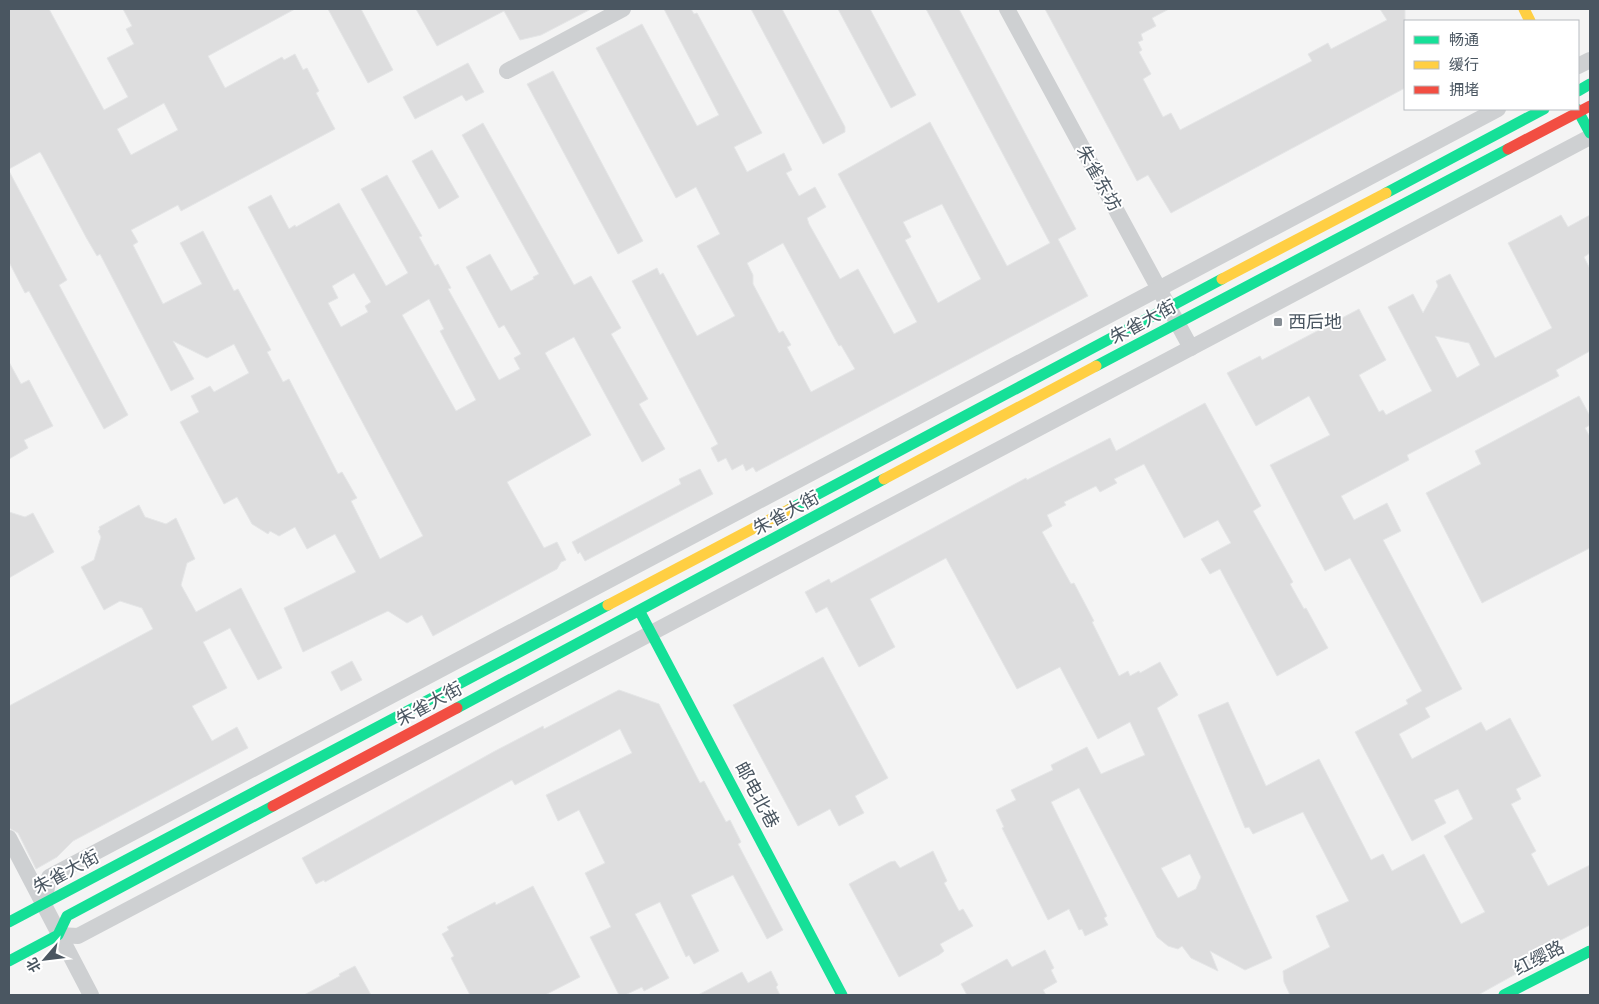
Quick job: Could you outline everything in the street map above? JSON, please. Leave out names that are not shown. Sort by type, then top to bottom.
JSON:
[{"type":"main road","points":[[1579,90],[1590,84]]},
{"type":"main road","name":"朱雀大街","points":[[9,922],[1168,306],[1542,110]]},
{"type":"main road","points":[[1578,110],[1590,133]]},
{"type":"main road","name":"朱雀大街","points":[[9,962],[58,935],[68,916],[1578,110]]},
{"type":"main road","name":"邮电北巷","points":[[640,612],[842,995]]},
{"type":"main road","name":"红缨路","points":[[1504,995],[1590,951]]},
{"type":"street","points":[[507,71],[623,9]]},
{"type":"street","name":"朱雀东坊","points":[[1007,9],[1191,348]]},
{"type":"street","points":[[44,903],[49,877],[1496,110]]},
{"type":"street","points":[[58,935],[78,936],[1590,137]]},
{"type":"street","points":[[9,838],[91,995]]},
{"type":"building","points":[[9,9],[49,9],[104,110],[128,97],[107,58],[134,44],[126,29],[132,26],[123,9],[295,9],[208,56],[225,88],[282,57],[284,60],[295,54],[303,70],[307,68],[319,91],[316,93],[335,129],[181,211],[178,205],[131,230],[138,242],[133,245],[163,304],[202,284],[180,243],[203,231],[234,291],[238,289],[271,350],[267,352],[283,382],[289,379],[338,474],[342,472],[357,498],[351,501],[380,559],[423,536],[248,207],[271,195],[289,229],[339,203],[386,286],[408,273],[361,189],[387,175],[422,236],[419,237],[435,266],[438,264],[451,288],[448,289],[499,380],[520,369],[514,358],[521,354],[504,325],[499,328],[466,267],[490,254],[511,291],[534,279],[533,277],[539,274],[462,135],[483,123],[574,285],[591,276],[621,328],[611,334],[648,399],[639,404],[665,449],[642,462],[574,337],[548,351],[545,353],[591,435],[507,482],[544,548],[557,542],[566,560],[561,562],[557,569],[433,636],[422,615],[407,623],[388,611],[303,652],[284,608],[356,572],[335,534],[307,549],[295,527],[279,536],[270,531],[268,534],[252,524],[237,497],[224,504],[180,422],[199,412],[191,396],[210,386],[214,392],[249,373],[234,344],[207,358],[173,341],[194,379],[171,391],[100,254],[97,256],[40,152],[9,169]],"holes":[[[164,103],[178,130],[131,155],[117,129]],[[354,273],[371,302],[365,306],[368,312],[341,327],[328,303],[338,298],[332,286]],[[429,299],[444,329],[440,331],[476,400],[456,411],[402,315]]]},
{"type":"building","points":[[328,9],[361,9],[393,70],[368,83]]},
{"type":"building","points":[[416,9],[591,9],[541,35],[520,40],[504,11],[437,46]]},
{"type":"building","points":[[664,9],[691,9],[694,14],[697,13],[762,133],[734,147],[747,172],[784,153],[792,170],[786,173],[799,196],[815,187],[826,207],[807,218],[809,224],[840,279],[858,269],[894,334],[917,322],[838,174],[930,122],[1007,266],[1050,243],[926,9],[959,9],[1076,229],[1058,239],[1088,296],[756,472],[753,467],[746,471],[743,464],[732,470],[726,458],[718,462],[711,448],[718,444],[632,281],[657,268],[660,275],[663,273],[697,336],[735,316],[697,246],[720,234],[696,187],[676,198],[596,48],[642,24],[697,126],[719,115]],"holes":[[[942,204],[981,279],[938,303],[905,240],[911,237],[903,222]],[[783,243],[835,339],[839,346],[841,345],[855,369],[811,392],[787,347],[791,345],[783,331],[779,333],[753,284],[753,275],[747,263]]]},
{"type":"building","points":[[751,9],[782,9],[845,127],[845,132],[823,144]]},
{"type":"building","points":[[838,9],[870,9],[916,95],[891,108]]},
{"type":"building","points":[[1045,9],[1169,9],[1152,18],[1156,26],[1141,34],[1143,40],[1138,42],[1142,50],[1139,52],[1151,74],[1143,79],[1163,117],[1171,113],[1180,130],[1312,61],[1308,54],[1328,43],[1331,49],[1387,20],[1380,9],[1405,9],[1404,89],[1171,213],[1148,175],[1137,181]]},
{"type":"building","points":[[468,63],[484,92],[466,101],[462,95],[415,119],[403,97]]},
{"type":"building","points":[[553,71],[643,241],[618,254],[527,84]]},
{"type":"building","points":[[432,150],[459,197],[439,209],[412,161]]},
{"type":"building","points":[[9,171],[67,280],[59,285],[128,415],[104,429],[29,291],[25,293],[9,262]]},
{"type":"building","points":[[1561,215],[1568,227],[1590,215],[1590,253],[1584,257],[1590,269],[1590,351],[1556,370],[1559,376],[1407,455],[1409,460],[1341,496],[1354,520],[1387,503],[1401,531],[1383,540],[1462,689],[1425,708],[1430,717],[1399,734],[1412,759],[1481,722],[1486,731],[1510,718],[1541,776],[1516,789],[1521,799],[1511,804],[1536,851],[1531,854],[1548,886],[1590,865],[1590,925],[1528,957],[1532,965],[1478,995],[1290,995],[1284,982],[1283,971],[1330,947],[1316,916],[1349,901],[1303,812],[1253,834],[1249,827],[1245,828],[1198,715],[1228,702],[1266,786],[1319,759],[1371,860],[1383,854],[1392,871],[1424,854],[1461,924],[1485,912],[1444,836],[1473,819],[1458,789],[1434,800],[1446,823],[1412,841],[1355,732],[1408,704],[1406,700],[1422,691],[1350,558],[1325,571],[1270,465],[1330,435],[1309,396],[1256,426],[1227,373],[1260,356],[1262,360],[1359,309],[1386,360],[1359,375],[1379,412],[1383,410],[1386,415],[1432,391],[1388,307],[1413,294],[1423,313],[1438,286],[1436,281],[1450,274],[1495,358],[1552,328],[1508,243]],"holes":[[[1435,336],[1469,343],[1480,365],[1457,378]]]},
{"type":"building","points":[[9,362],[21,384],[29,380],[53,426],[24,440],[28,448],[9,459]]},
{"type":"building","points":[[1579,396],[1590,416],[1590,425],[1585,428],[1590,437],[1590,548],[1482,603],[1426,493],[1481,464],[1475,451]]},
{"type":"building","points":[[1205,403],[1261,506],[1253,511],[1293,582],[1290,584],[1304,609],[1306,608],[1328,648],[1277,676],[1220,569],[1210,574],[1201,559],[1231,543],[1218,520],[1184,538],[1144,464],[1114,479],[1117,483],[1100,492],[1096,486],[1064,502],[1066,505],[1047,515],[1052,526],[1042,532],[1071,584],[1074,583],[1119,676],[1128,671],[1130,676],[1139,671],[1140,673],[1160,662],[1178,695],[1157,708],[1272,958],[1245,970],[1210,951],[1218,971],[1191,958],[1182,946],[1178,949],[1168,946],[1157,937],[1079,788],[1051,802],[1107,916],[1104,918],[1108,925],[1085,936],[1082,929],[1079,930],[1069,909],[1048,920],[1002,828],[1004,827],[996,810],[1016,800],[1011,790],[1053,770],[1051,765],[1087,747],[1101,774],[1145,755],[1130,722],[1098,739],[1060,667],[1017,689],[946,558],[870,599],[895,647],[859,667],[827,607],[816,613],[805,592],[829,579],[831,583],[1026,478],[1027,480],[1110,438],[1116,451]],"holes":[[[1190,854],[1201,877],[1196,889],[1178,898],[1161,868]]]},
{"type":"building","points":[[700,469],[713,494],[585,561],[580,552],[578,554],[572,542],[681,484],[679,479]]},
{"type":"building","points":[[139,505],[145,517],[166,524],[176,518],[195,559],[187,563],[181,585],[196,612],[241,588],[282,668],[258,680],[230,628],[203,642],[227,688],[192,706],[212,741],[237,727],[248,748],[73,841],[57,857],[36,869],[18,833],[9,828],[9,706],[153,629],[142,608],[120,601],[104,610],[81,567],[94,560],[101,537],[98,531],[99,527]]},
{"type":"building","points":[[9,512],[25,517],[33,513],[54,552],[9,578]]},
{"type":"building","points":[[823,657],[888,778],[855,796],[864,813],[839,826],[830,809],[798,826],[733,705]]},
{"type":"building","points":[[352,661],[362,680],[341,691],[331,672]]},
{"type":"building","points":[[619,690],[659,704],[700,783],[704,781],[726,822],[730,820],[741,842],[738,844],[783,930],[767,939],[733,875],[691,895],[719,951],[694,964],[689,955],[686,957],[660,902],[635,914],[669,978],[644,991],[642,987],[625,995],[619,995],[590,937],[611,927],[585,873],[605,863],[579,810],[558,821],[546,795],[632,753],[620,729],[515,785],[512,780],[325,882],[324,880],[316,884],[302,858],[495,751],[543,726],[544,729]]},
{"type":"building","points":[[933,851],[947,881],[944,883],[959,911],[963,909],[973,926],[940,944],[944,951],[939,955],[899,977],[849,884],[890,862],[895,861],[900,868]]},
{"type":"building","points":[[533,886],[580,977],[545,995],[470,995],[451,958],[454,956],[442,934],[449,930],[447,927],[495,902],[496,905]]},
{"type":"building","points":[[1045,950],[1054,968],[1051,970],[1057,982],[1043,990],[1046,995],[967,995],[961,984],[1007,959],[1012,967]]},
{"type":"building","points":[[355,966],[371,995],[304,995],[340,976],[339,974]]},
{"type":"building","points":[[771,971],[778,985],[776,987],[780,995],[698,995],[742,972],[748,983]]},
{"type":"traffic: fast","points":[[1579,90],[1590,84]]},
{"type":"traffic: fast","points":[[1386,193],[1542,110]]},
{"type":"traffic: fast","points":[[1578,110],[1590,133]]},
{"type":"traffic: fast","points":[[1096,366],[1508,149]]},
{"type":"traffic: fast","points":[[790,509],[1222,279]]},
{"type":"traffic: fast","points":[[457,708],[884,479]]},
{"type":"traffic: fast","points":[[9,922],[608,605]]},
{"type":"traffic: fast","points":[[640,612],[842,995]]},
{"type":"traffic: fast","points":[[9,961],[58,935],[67,916],[273,806]]},
{"type":"traffic: fast","points":[[1504,995],[1590,951]]},
{"type":"traffic: slow","points":[[1524,9],[1530,20]]},
{"type":"traffic: slow","points":[[1222,279],[1386,193]]},
{"type":"traffic: slow","points":[[884,479],[1096,366]]},
{"type":"traffic: slow","points":[[608,605],[790,509]]},
{"type":"traffic: jam","points":[[1508,149],[1590,106]]},
{"type":"traffic: jam","points":[[273,806],[457,708]]},
{"type":"place","name":"西后地","points":[[1278,322]]}]
